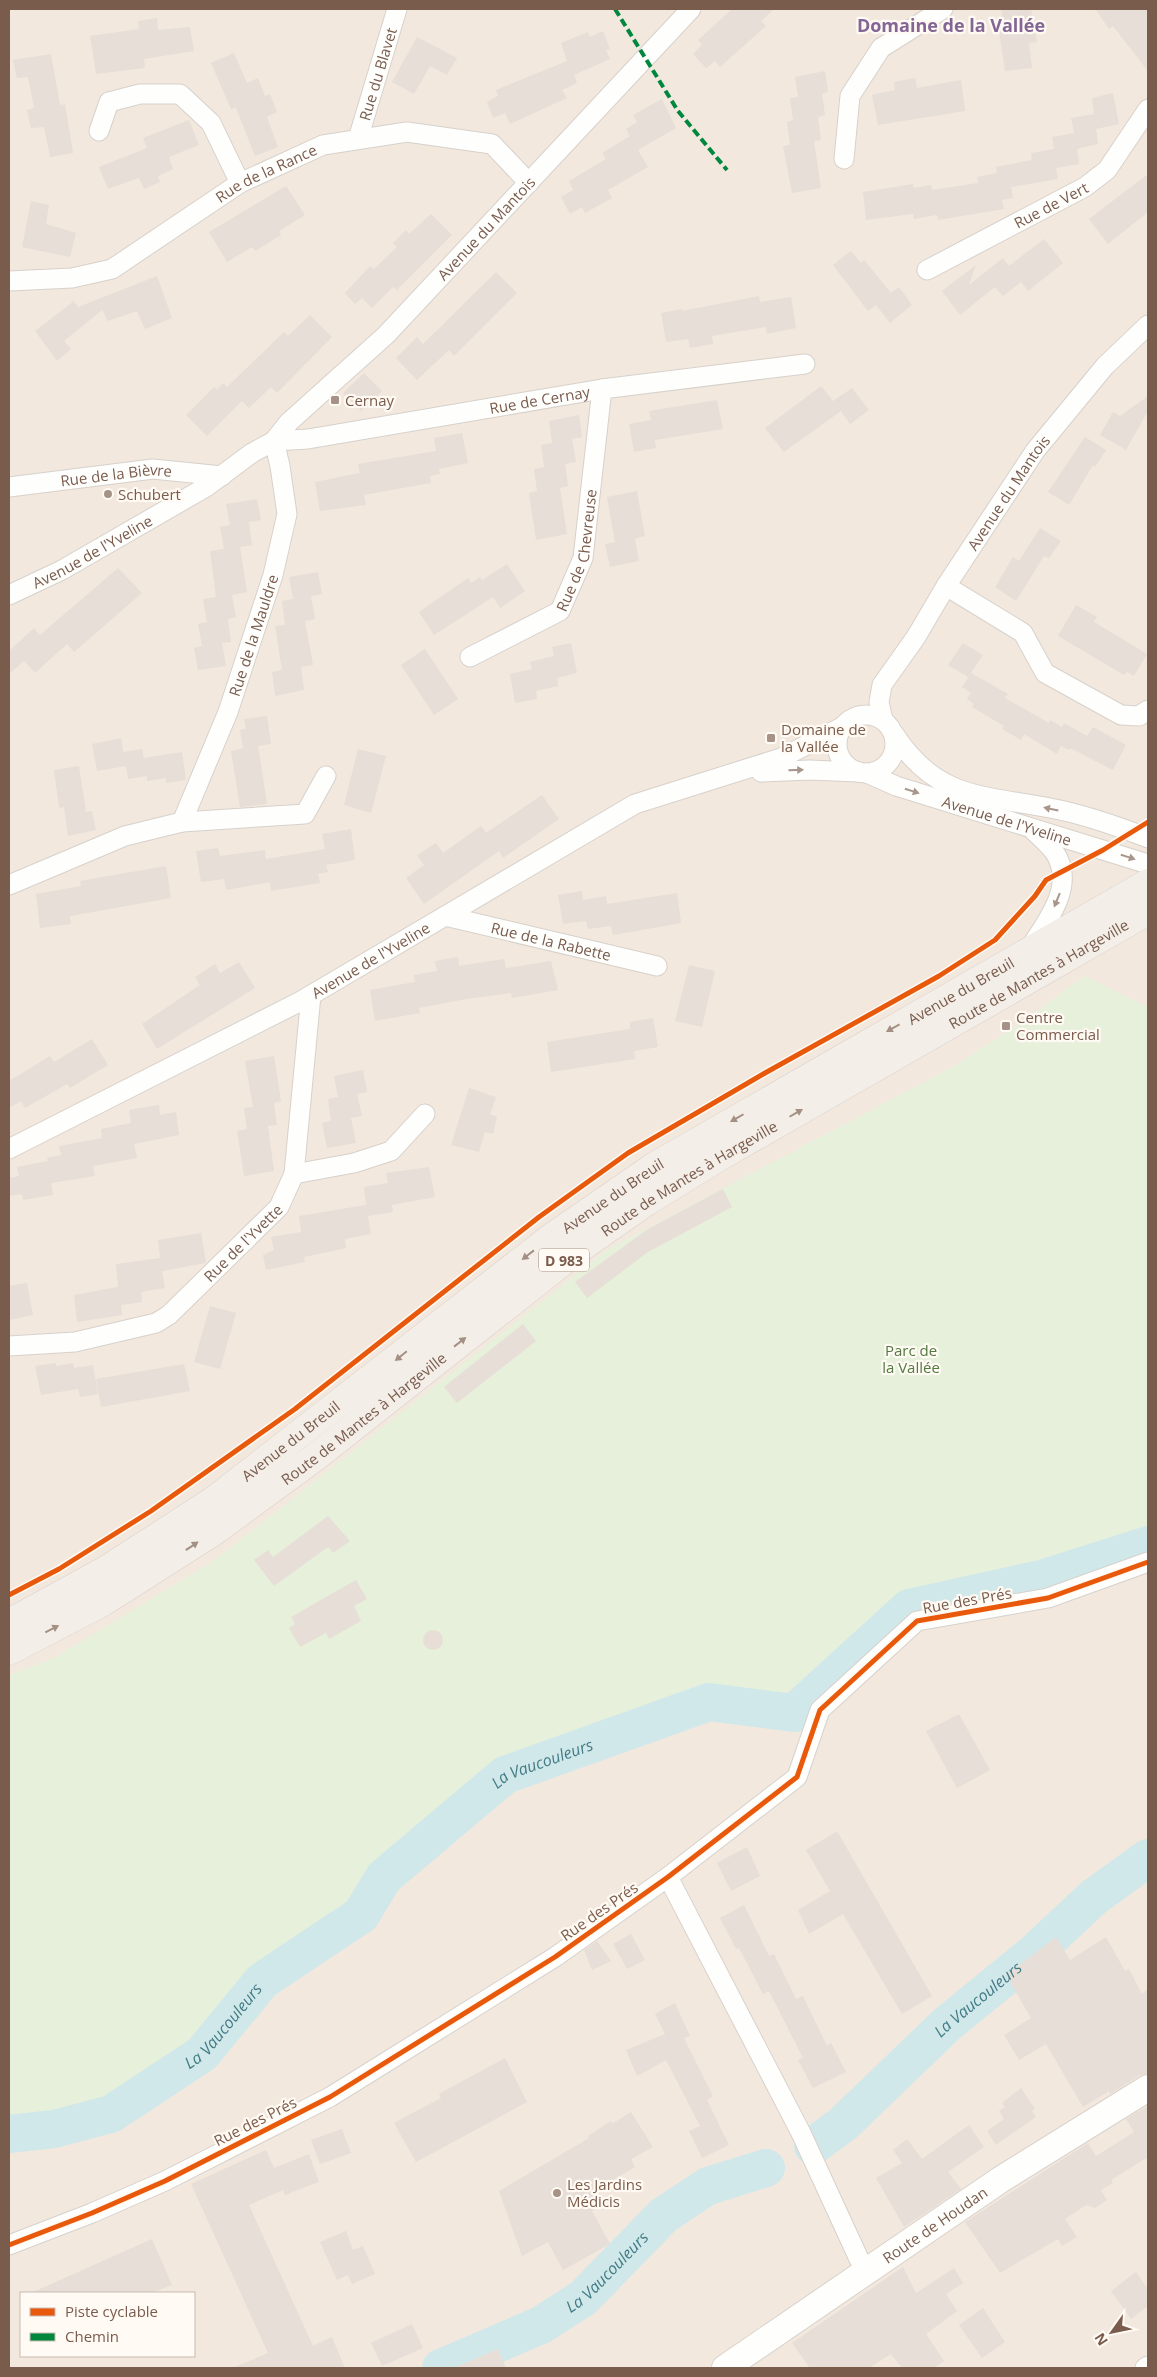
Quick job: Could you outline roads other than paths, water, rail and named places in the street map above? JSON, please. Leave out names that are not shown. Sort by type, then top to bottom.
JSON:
[{"type":"main road","name":"Avenue du Breuil","points":[[9,1623],[106,1570],[213,1502],[552,1236],[655,1166],[1148,883]]},
{"type":"main road","name":"Route de Mantes à Hargeville","points":[[9,1651],[103,1602],[213,1532],[314,1458],[580,1248],[646,1202],[719,1157],[1148,912]]},
{"type":"street","name":"Rue du Blavet","points":[[358,139],[397,9]]},
{"type":"street","name":"Avenue du Mantois","points":[[274,441],[289,422],[386,335],[691,9]]},
{"type":"street","points":[[844,159],[850,96],[881,48],[943,9]]},
{"type":"street","points":[[99,131],[109,102],[140,94],[180,94],[211,123],[240,183]]},
{"type":"street","name":"Rue de Vert","points":[[927,270],[1084,187],[1107,170],[1148,109]]},
{"type":"street","name":"Rue de la Rance","points":[[9,280],[72,278],[112,269],[240,183],[323,144],[407,132],[492,144],[529,182]]},
{"type":"street","name":"Avenue du Mantois","points":[[888,727],[879,710],[880,692],[946,586],[1035,451],[1105,366],[1148,325]]},
{"type":"street","name":"Rue de Cernay","points":[[274,441],[308,439],[602,389],[805,364]]},
{"type":"street","name":"Rue de Chevreuse","points":[[470,657],[560,611],[583,558],[602,389]]},
{"type":"street","name":"Avenue de l'Yveline","points":[[9,595],[62,570],[222,476],[252,453],[274,441]]},
{"type":"street","name":"Rue de la Mauldre","points":[[182,822],[228,712],[273,574],[287,514],[280,466],[274,441]]},
{"type":"street","name":"Rue de la Bièvre","points":[[9,487],[153,469],[222,476]]},
{"type":"street","points":[[946,586],[1023,633],[1044,673],[1121,715],[1139,716],[1148,710]]},
{"type":"street","name":"Avenue du Mantois","points":[[845,724],[871,693],[889,676]]},
{"type":"street","points":[[866,714],[888,727],[894,752],[890,760],[876,772],[863,772],[850,768],[839,754],[837,745],[845,724],[866,714]]},
{"type":"street","name":"Avenue de l'Yveline","points":[[9,1149],[312,995],[635,804],[793,754],[845,724]]},
{"type":"street","name":"Avenue de l'Yveline","points":[[888,727],[904,750],[936,778],[956,789],[1000,801],[1050,808],[1148,838]]},
{"type":"street","name":"Avenue de l'Yveline","points":[[729,774],[786,770],[863,772],[896,786],[1148,864]]},
{"type":"street","points":[[9,885],[125,836],[182,822],[305,814],[326,776]]},
{"type":"street","points":[[1098,822],[1148,824]]},
{"type":"street","points":[[1027,953],[1052,912],[1062,885],[1061,867],[1055,853],[1031,828]]},
{"type":"street","name":"Rue de la Rabette","points":[[445,916],[656,966]]},
{"type":"street","name":"Rue de l'Yvette","points":[[9,1346],[75,1342],[156,1323],[169,1315],[279,1207],[294,1174],[312,995]]},
{"type":"street","points":[[294,1174],[354,1163],[391,1151],[425,1114]]},
{"type":"street","name":"Rue des Prés","points":[[9,2245],[92,2213],[166,2181],[330,2097],[555,1957],[668,1878],[797,1777],[820,1710],[917,1621],[1048,1598],[1148,1562]]},
{"type":"street","points":[[668,1878],[801,2133],[859,2259],[868,2272]]},
{"type":"street","name":"Route de Houdan","points":[[725,2368],[1000,2180],[1148,2088]]},
{"type":"waterway","name":"La Vaucouleurs","points":[[9,2134],[54,2129],[111,2114],[202,2054],[262,1981],[361,1915],[384,1877],[505,1775],[709,1702],[794,1713],[909,1608],[1041,1579],[1148,1545]]},
{"type":"waterway","name":"La Vaucouleurs","points":[[813,2146],[843,2124],[946,2025],[1034,1953],[1094,1897],[1148,1858]]},
{"type":"waterway","name":"La Vaucouleurs","points":[[441,2368],[541,2325],[583,2298],[664,2215],[708,2186],[766,2168]]},
{"type":"place","name":"Cernay","points":[[335,400]]},
{"type":"place","name":"Schubert","points":[[108,494]]},
{"type":"place","name":"Domaine de la Vallée","points":[[771,738]]},
{"type":"place","name":"Centre Commercial","points":[[1006,1026]]},
{"type":"place","name":"Les Jardins Médicis","points":[[557,2193]]},
{"type":"district","name":"Domaine de la Vallée","points":[[951,25]]},
{"type":"park label","name":"Parc de la Vallée","points":[[911,1358]]}]
